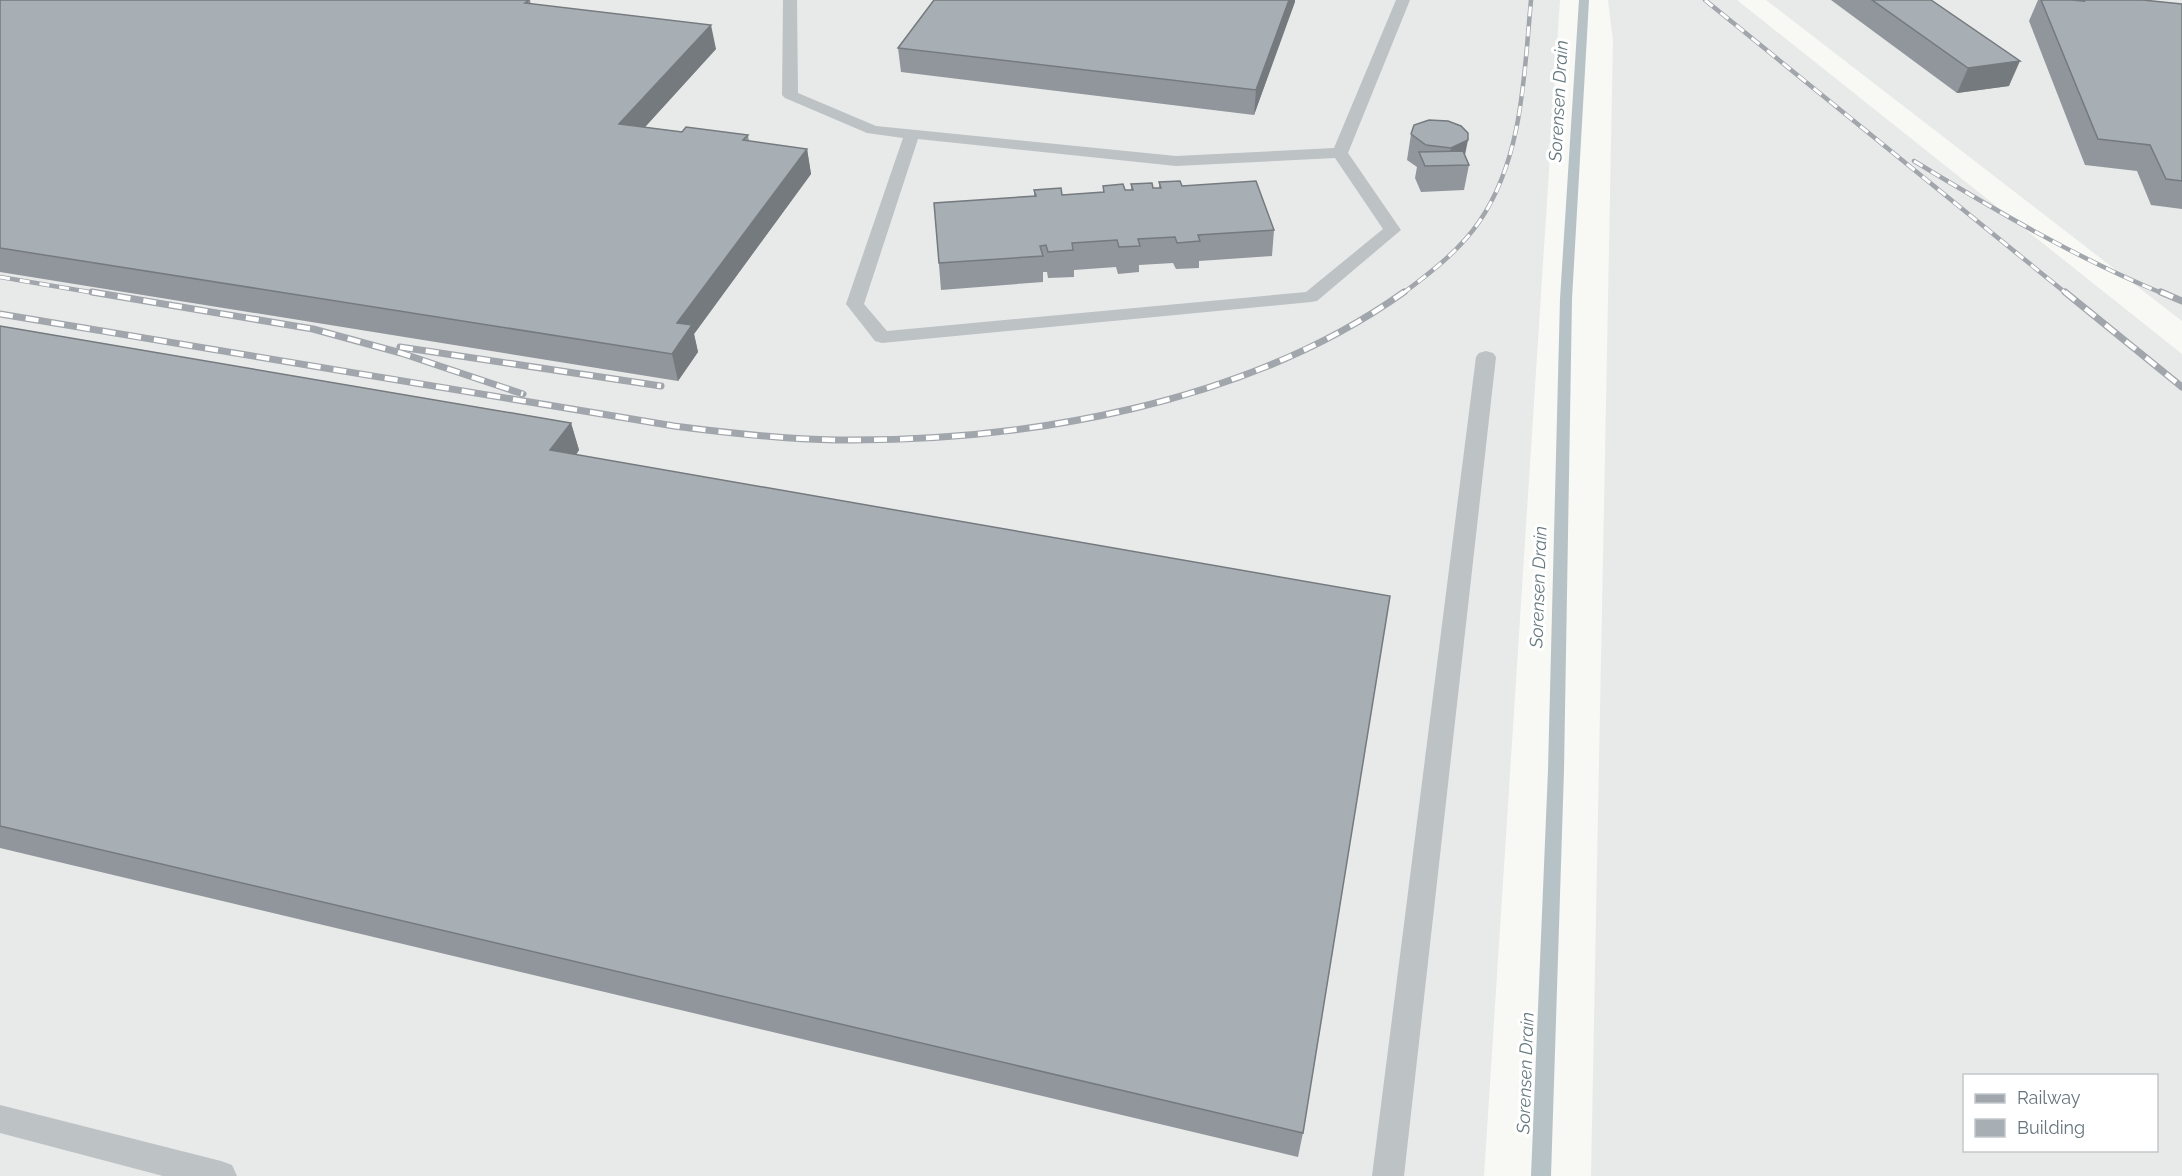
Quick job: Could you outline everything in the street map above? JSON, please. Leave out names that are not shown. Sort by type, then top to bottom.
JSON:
[{"type":"lane","points":[[790,0],[790,95],[873,130],[1176,160],[1340,153]]},
{"type":"lane","points":[[1340,153],[1403,0]]},
{"type":"lane","points":[[912,134],[855,304],[882,337],[1311,297],[1392,230],[1340,153]]},
{"type":"lane","points":[[1388,1176],[1486,357]]},
{"type":"lane","points":[[0,1119],[220,1176]]},
{"type":"shaded area","points":[[0,0],[1560,0],[1484,1176],[0,1176]]},
{"type":"shaded area","points":[[1608,0],[1737,0],[2182,354],[2182,1176],[1591,1176],[1613,41]]},
{"type":"shaded area","points":[[1766,0],[2182,0],[2182,321]]},
{"type":"building","points":[[0,0],[529,0],[525,3],[711,25],[619,124],[682,132],[686,127],[748,135],[743,140],[807,149],[677,323],[692,325],[672,354],[0,248]]},
{"type":"building","points":[[934,0],[1289,0],[1256,90],[898,48]]},
{"type":"building","points":[[1872,0],[1931,0],[2020,61],[1968,68]]},
{"type":"building","points":[[2041,0],[2143,0],[2182,4],[2182,181],[2166,179],[2150,145],[2098,139]]},
{"type":"building","points":[[1429,120],[1448,121],[1461,126],[1468,133],[1468,140],[1451,148],[1426,145],[1411,134],[1414,125]]},
{"type":"building","points":[[1463,151],[1469,165],[1425,166],[1419,152]]},
{"type":"building","points":[[1180,181],[1182,186],[1256,181],[1274,230],[1198,235],[1200,241],[1177,243],[1175,237],[1138,239],[1140,246],[1119,247],[1117,240],[1072,243],[1073,250],[1048,252],[1046,245],[1040,246],[1043,256],[939,263],[934,203],[1036,196],[1034,190],[1061,188],[1062,195],[1104,192],[1103,186],[1123,184],[1125,190],[1133,190],[1131,184],[1152,183],[1153,188],[1161,188],[1159,182]]},
{"type":"building","points":[[0,326],[571,423],[550,450],[1390,596],[1303,1133],[0,826]]},
{"type":"waterway","name":"Sorensen Drain","points":[[1541,1176],[1556,770],[1566,299],[1584,0]]},
{"type":"railway","points":[[1402,294],[1462,243],[1479,222],[1494,197],[1505,171],[1519,115],[1531,0]]},
{"type":"railway","points":[[1705,0],[2067,294]]},
{"type":"railway","points":[[1914,161],[2068,249],[2164,294]]},
{"type":"railway","points":[[0,277],[101,294]]},
{"type":"railway","points":[[92,292],[313,329],[401,353],[523,394]]},
{"type":"railway","points":[[0,314],[674,426],[796,438],[909,439],[1058,424],[1132,409],[1205,389],[1276,363],[1342,331],[1404,292]]},
{"type":"railway","points":[[2065,292],[2182,387]]},
{"type":"railway","points":[[2161,292],[2182,301]]},
{"type":"railway","points":[[400,347],[661,386]]}]
